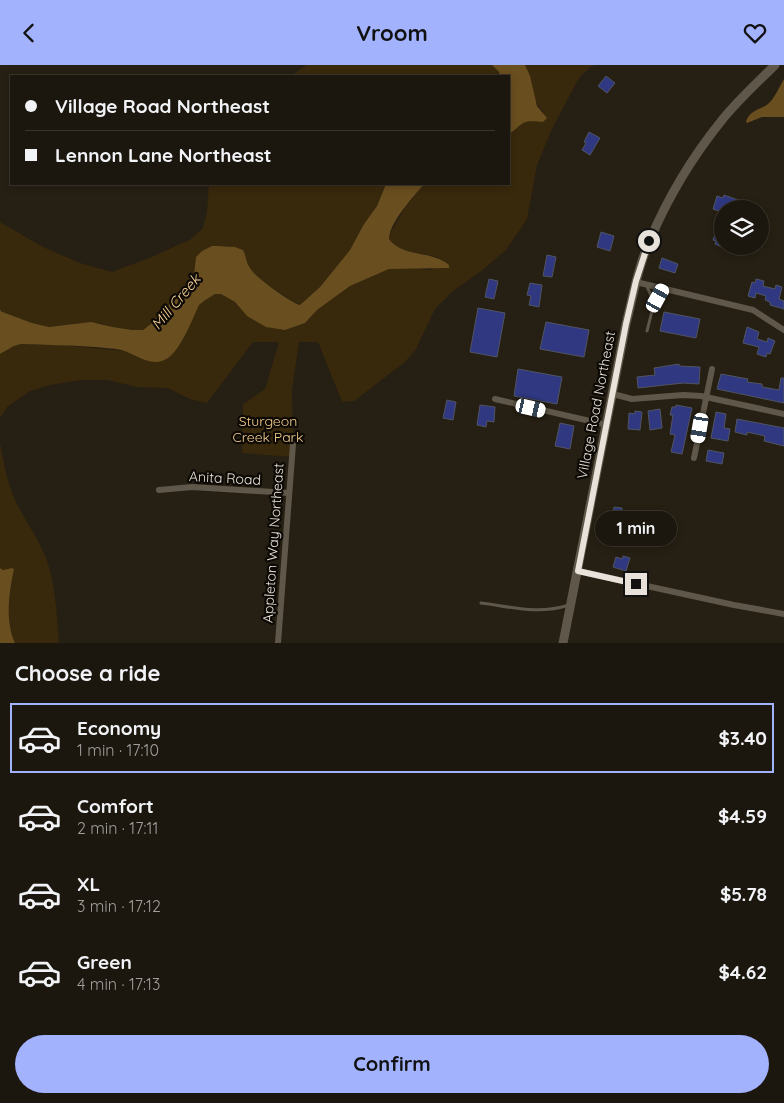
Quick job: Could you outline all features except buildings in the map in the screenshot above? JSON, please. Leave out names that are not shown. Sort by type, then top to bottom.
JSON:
[{"type":"main road","name":"Village Road Northeast","points":[[564,643],[636,281],[649,241],[682,177],[723,119],[775,65]]},
{"type":"street","points":[[636,281],[753,310],[784,330]]},
{"type":"street","points":[[694,458],[712,369]]},
{"type":"street","points":[[613,394],[632,399],[683,395],[706,397],[784,413]]},
{"type":"street","points":[[495,399],[607,425]]},
{"type":"street","name":"Appleton Way Northeast","points":[[278,643],[293,444]]},
{"type":"street","name":"Anita Road","points":[[160,490],[192,487],[289,493]]},
{"type":"street","points":[[578,571],[784,614]]},
{"type":"lane","points":[[646,284],[654,303]]},
{"type":"lane","points":[[647,331],[654,303],[663,288]]},
{"type":"lane","points":[[481,603],[538,611],[551,610],[572,603]]},
{"type":"green space","points":[[307,65],[492,65],[500,75],[292,75]]},
{"type":"green space","name":"Sturgeon Creek Park","points":[[525,65],[596,65],[590,67],[579,78],[552,129],[537,165],[527,219],[506,250],[484,269],[453,291],[435,309],[416,349],[405,362],[354,401],[342,402],[318,342],[299,342],[292,390],[292,457],[242,453],[243,404],[265,389],[279,342],[253,342],[207,403],[190,399],[168,388],[137,387],[107,380],[81,380],[50,385],[30,391],[7,407],[0,418],[0,354],[14,346],[21,344],[62,345],[124,351],[180,344],[199,305],[215,294],[221,294],[235,302],[247,316],[285,330],[305,323],[317,310],[350,286],[389,269],[415,268],[430,270],[447,263],[436,257],[400,248],[390,241],[389,235],[406,206],[423,185],[510,185],[510,133],[526,122],[543,122],[543,111],[536,102]]},
{"type":"green space","points":[[209,185],[386,185],[377,206],[364,224],[350,250],[320,287],[300,305],[273,288],[253,272],[243,250],[223,246],[213,248],[196,257],[194,274],[182,294],[143,330],[113,327],[99,323],[49,327],[0,311],[0,222],[43,247],[80,263],[112,272],[191,239],[203,228],[207,212]]},
{"type":"green space","points":[[0,443],[13,495],[49,567],[55,595],[59,643],[15,643],[12,634],[9,606],[14,569],[3,570],[0,568]]},
{"type":"water","points":[[492,65],[525,65],[530,76],[537,106],[547,118],[543,122],[526,122],[510,133],[510,75],[500,75]]},
{"type":"water","points":[[784,79],[784,117],[762,117],[747,123],[747,118],[750,115],[770,102]]},
{"type":"water","name":"Mill Creek","points":[[386,185],[423,185],[397,218],[389,239],[402,249],[442,260],[449,265],[449,268],[389,269],[350,286],[317,310],[305,323],[285,330],[266,327],[247,316],[235,302],[221,294],[215,294],[199,305],[186,334],[177,348],[173,354],[162,361],[144,360],[118,349],[75,346],[21,344],[0,354],[0,311],[49,327],[91,322],[132,330],[143,330],[182,294],[194,274],[196,257],[202,251],[212,246],[235,247],[243,250],[253,272],[273,289],[300,305],[320,287],[350,250],[364,224],[377,206]]},
{"type":"water","points":[[0,568],[3,570],[14,569],[9,597],[9,616],[15,643],[0,643]]},
{"type":"route","points":[[636,584],[578,571],[626,324],[636,281],[649,241]]}]
